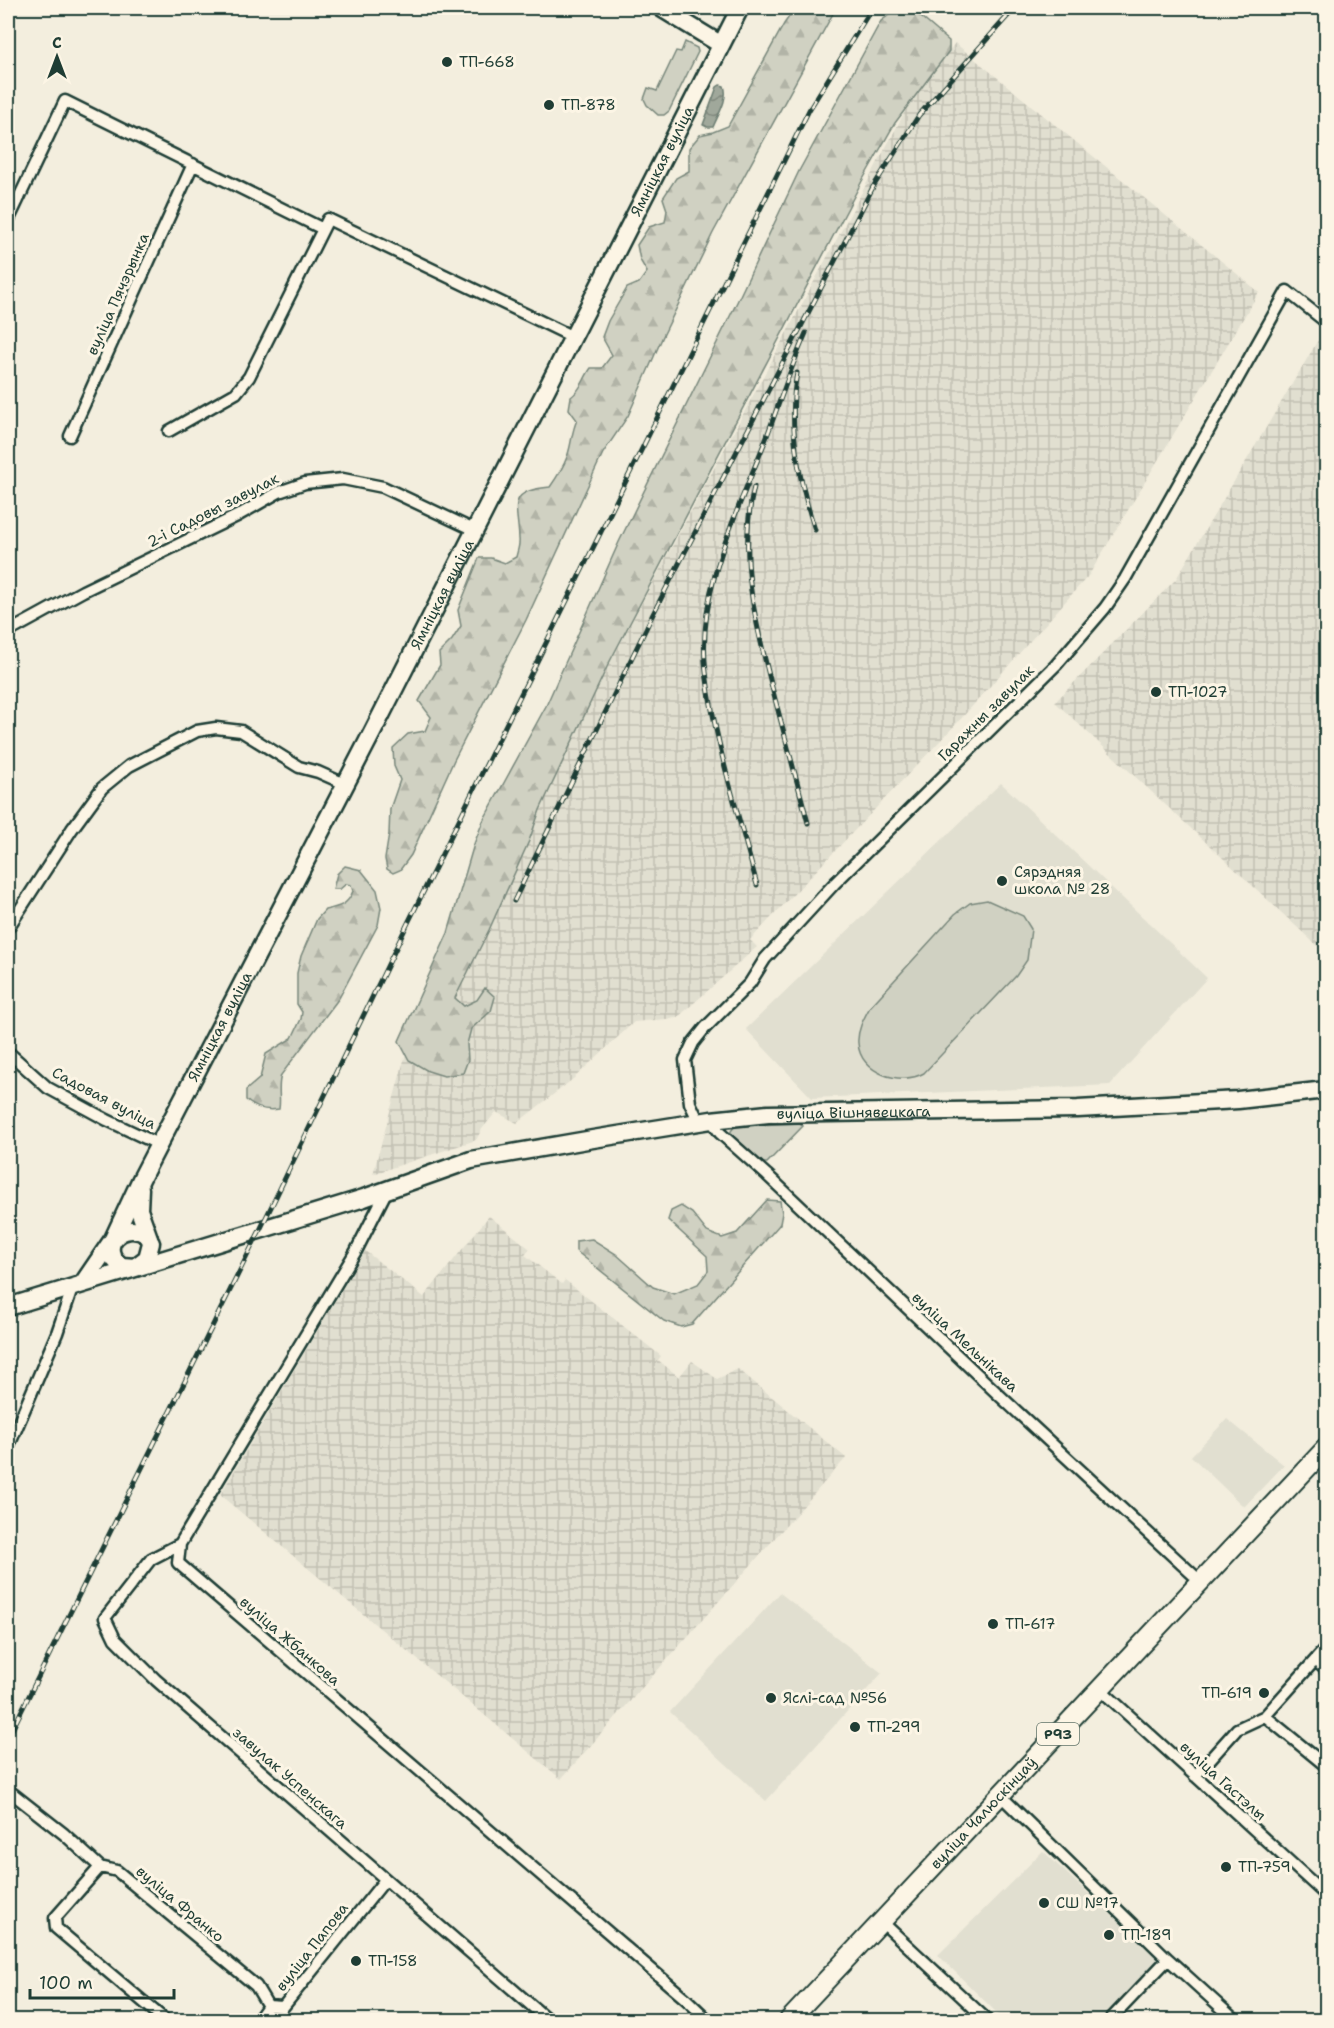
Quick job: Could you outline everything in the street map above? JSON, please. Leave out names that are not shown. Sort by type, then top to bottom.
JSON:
[{"type":"main road","points":[[662,8],[720,44]]},
{"type":"main road","name":"Ямніцкая вуліца","points":[[78,1285],[113,1239],[141,1179],[740,8]]},
{"type":"main road","name":"вуліца Вішнявецкага","points":[[8,1307],[270,1227],[471,1161],[705,1121],[768,1114],[996,1112],[1100,1108],[1238,1100],[1326,1090]]},
{"type":"main road","points":[[141,1179],[139,1210],[149,1239],[147,1258],[135,1267],[122,1266],[115,1261],[111,1250],[113,1239],[127,1230],[136,1230],[149,1239],[164,1249],[181,1253]]},
{"type":"main road","name":"вуліца Чалюскінцаў","points":[[789,2020],[1326,1448]]},
{"type":"street","points":[[8,220],[65,101],[193,164],[572,336]]},
{"type":"street","name":"вуліца Пячэрынка","points":[[70,436],[193,164]]},
{"type":"street","points":[[169,431],[236,393],[249,377],[325,224]]},
{"type":"street","name":"Гаражны завулак","points":[[705,1121],[690,1103],[685,1060],[693,1043],[750,983],[765,958],[834,884],[1056,665],[1105,608],[1125,579],[1287,291],[1326,322]]},
{"type":"street","name":"2-і Садовы завулак","points":[[8,632],[83,591],[237,516],[279,492],[305,483],[343,479],[383,487],[474,530]]},
{"type":"street","points":[[8,928],[72,828],[102,788],[129,766],[197,731],[216,728],[242,731],[299,767],[318,772],[345,784]]},
{"type":"street","name":"Садовая вуліца","points":[[8,1052],[48,1088],[160,1145]]},
{"type":"street","name":"вуліца Мельнікава","points":[[705,1121],[767,1175],[1201,1582]]},
{"type":"street","points":[[180,1544],[356,1251],[387,1190]]},
{"type":"street","points":[[8,1448],[78,1285]]},
{"type":"street","name":"завулак Успенскага","points":[[180,1544],[151,1559],[105,1618],[115,1639],[156,1680],[548,2020]]},
{"type":"street","name":"вуліца Жбанкова","points":[[180,1544],[178,1563],[708,2020]]},
{"type":"street","points":[[1195,1776],[1237,1729],[1265,1716],[1326,1648]]},
{"type":"street","points":[[1316,1661],[1326,1670]]},
{"type":"street","name":"вуліца Гастэлы","points":[[1100,1689],[1326,1895]]},
{"type":"street","points":[[1265,1716],[1326,1766]]},
{"type":"street","name":"вуліца Франко","points":[[8,1790],[64,1834],[100,1867],[117,1871],[256,1986],[264,2016]]},
{"type":"street","points":[[1000,1796],[1167,1959],[1235,2020]]},
{"type":"street","points":[[100,1867],[55,1918],[56,1928],[165,2020]]},
{"type":"street","name":"вуліца Папова","points":[[264,2016],[283,2007],[385,1880]]},
{"type":"street","points":[[882,1922],[987,2020]]},
{"type":"street","points":[[1110,2020],[1167,1959]]},
{"type":"shaded area","points":[[955,43],[1259,292],[1089,575],[959,721],[750,940],[757,947],[677,1018],[634,1022],[573,1079],[517,1123],[496,1112],[476,1140],[373,1174],[406,1053],[506,857],[908,106]]},
{"type":"shaded area","points":[[1320,337],[1326,342],[1326,954],[1055,702],[1176,579]]},
{"type":"shaded area","name":"Сярэдняя школа № 28","points":[[1001,783],[1207,978],[1110,1085],[812,1098],[746,1029]]},
{"type":"shaded area","points":[[489,1216],[530,1249],[525,1255],[562,1284],[565,1280],[661,1356],[658,1360],[679,1377],[692,1361],[717,1379],[738,1369],[846,1458],[561,1779],[220,1495],[365,1251],[424,1297]]},
{"type":"shaded area","points":[[1227,1419],[1284,1465],[1244,1507],[1191,1456]]},
{"type":"shaded area","name":"Яслі-сад №56","points":[[780,1593],[882,1673],[766,1801],[670,1712]]},
{"type":"shaded area","name":"СШ №17","points":[[1043,1851],[1159,1960],[1104,2020],[1004,2020],[938,1955]]},
{"type":"green space","points":[[795,8],[836,8],[713,233],[663,336],[628,416],[603,453],[526,620],[454,760],[411,855],[400,870],[393,873],[387,869],[385,859],[390,809],[400,780],[394,766],[393,748],[408,734],[425,731],[431,717],[419,701],[440,665],[439,653],[452,640],[461,626],[458,610],[479,558],[491,558],[505,563],[516,557],[519,546],[517,502],[526,492],[550,487],[562,469],[577,420],[569,409],[571,397],[591,368],[602,368],[612,355],[602,337],[608,321],[627,288],[639,283],[647,272],[640,260],[637,245],[649,227],[665,222],[667,210],[663,198],[676,178],[689,171],[689,148],[700,135],[728,126]]},
{"type":"green space","points":[[896,10],[915,12],[949,41],[949,51],[895,123],[862,181],[608,665],[540,810],[529,841],[489,930],[455,998],[464,1006],[477,1000],[485,988],[495,997],[491,1011],[471,1029],[467,1044],[468,1060],[463,1073],[444,1076],[428,1071],[409,1060],[399,1041],[448,933],[483,821],[546,706],[619,542],[799,171],[881,21]]},
{"type":"green space","points":[[685,42],[697,48],[698,52],[669,111],[664,115],[658,115],[644,99],[648,88],[657,91],[676,51],[681,52]]},
{"type":"green space","points":[[345,866],[361,870],[377,890],[381,908],[378,925],[339,998],[281,1075],[279,1109],[257,1107],[246,1100],[246,1090],[260,1078],[266,1054],[292,1038],[301,1019],[302,1012],[297,1004],[297,973],[301,956],[317,919],[325,910],[342,905],[351,896],[353,891],[351,885],[346,884],[340,889],[333,889],[337,874]]},
{"type":"green space","points":[[987,900],[1023,916],[1031,929],[1027,960],[1016,976],[924,1073],[904,1078],[874,1070],[860,1054],[858,1043],[863,1020],[870,1007],[955,914],[970,903]]},
{"type":"green space","points":[[800,1123],[803,1126],[767,1163],[763,1163],[731,1134],[735,1126]]},
{"type":"green space","points":[[767,1200],[780,1201],[782,1213],[780,1224],[692,1324],[681,1327],[664,1321],[576,1251],[576,1241],[592,1239],[616,1254],[653,1287],[674,1294],[698,1284],[708,1271],[707,1256],[668,1220],[671,1211],[681,1206],[692,1213],[707,1232],[722,1238],[737,1233]]},
{"type":"water","points":[[724,86],[724,101],[713,127],[707,127],[703,125],[717,87]]},
{"type":"railway","points":[[8,1738],[260,1230],[407,925],[809,110],[872,8]]},
{"type":"railway","points":[[514,901],[652,616],[873,187],[919,115],[1015,8]]},
{"type":"railway","points":[[757,885],[715,726],[706,672],[704,642],[707,613],[721,555],[806,333]]},
{"type":"railway","points":[[797,373],[793,413],[796,453],[815,530]]},
{"type":"railway","points":[[754,487],[749,514],[748,540],[751,593],[768,673],[808,823]]},
{"type":"place","name":"ТП-668","points":[[447,62]]},
{"type":"place","name":"ТП-878","points":[[549,105]]},
{"type":"place","name":"ТП-1027","points":[[1156,692]]},
{"type":"place","name":"Сярэдняя школа № 28","points":[[1002,881]]},
{"type":"place","name":"ТП-617","points":[[993,1624]]},
{"type":"place","name":"ТП-619","points":[[1264,1693]]},
{"type":"place","name":"Яслі-сад №56","points":[[771,1698]]},
{"type":"place","name":"ТП-299","points":[[855,1727]]},
{"type":"place","name":"ТП-759","points":[[1226,1867]]},
{"type":"place","name":"СШ №17","points":[[1044,1903]]},
{"type":"place","name":"ТП-189","points":[[1109,1935]]},
{"type":"place","name":"ТП-158","points":[[356,1961]]}]
